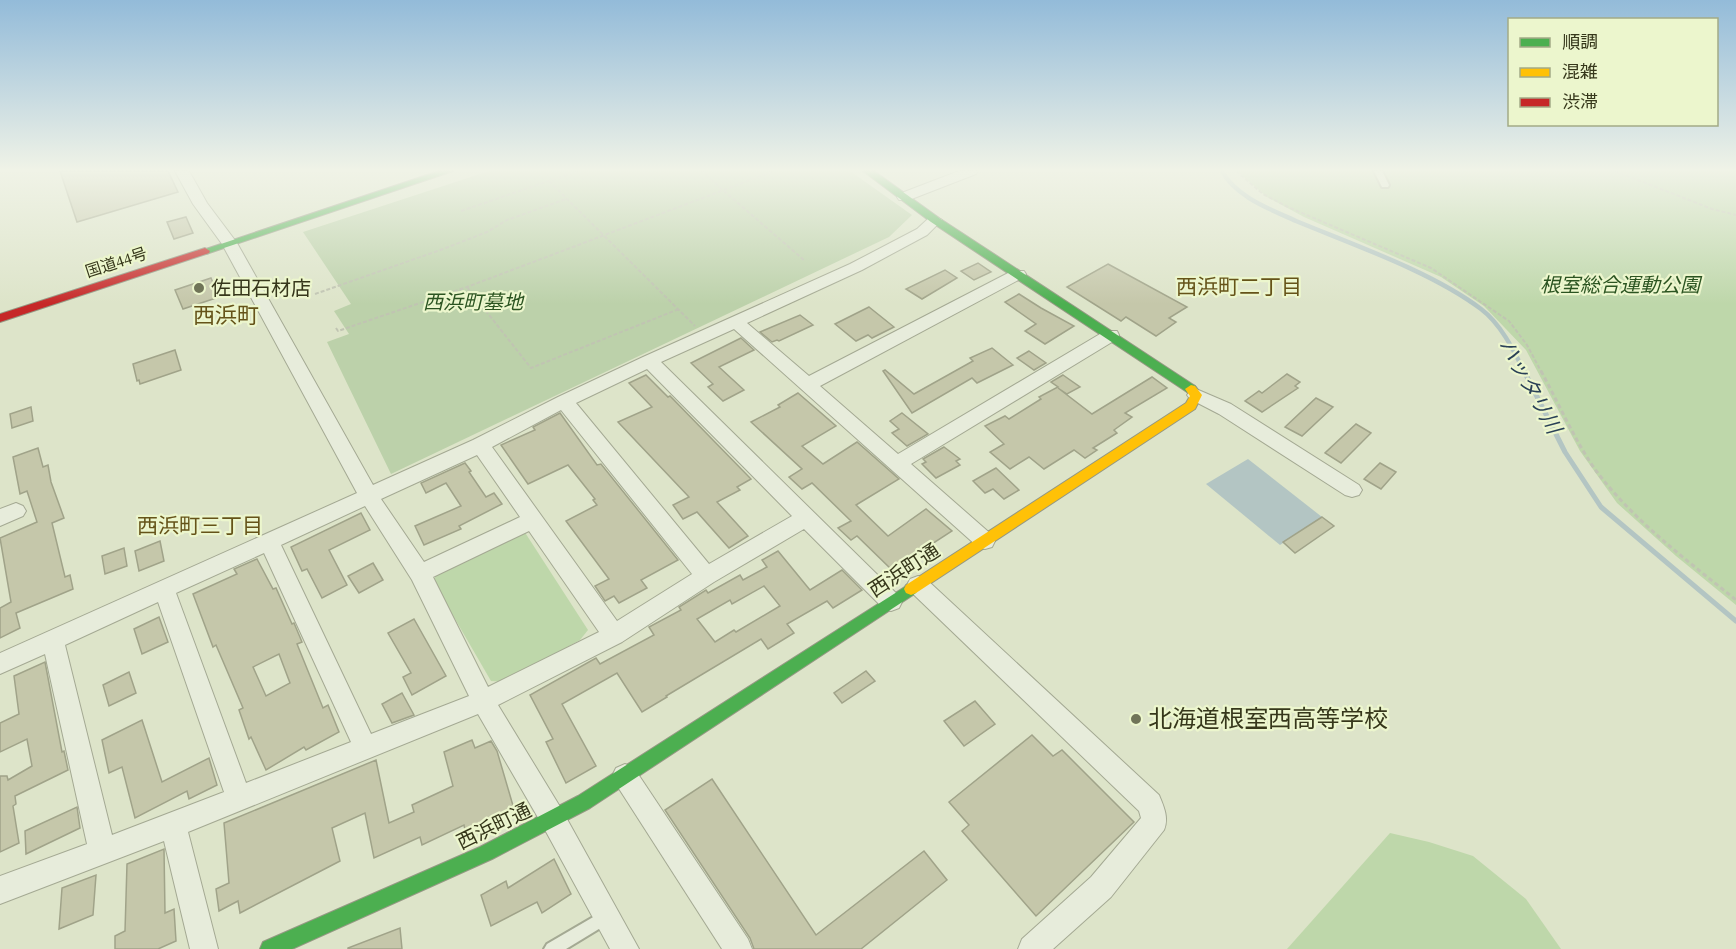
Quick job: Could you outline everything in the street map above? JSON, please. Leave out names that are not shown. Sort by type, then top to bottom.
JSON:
[{"type":"main road","name":"国道44号","points":[[0,318],[293,215]]},
{"type":"main road","name":"国道44号","points":[[0,307],[303,215]]},
{"type":"main road","points":[[929,215],[1188,386],[1196,395]]},
{"type":"main road","name":"西浜町通","points":[[270,949],[486,853],[553,819],[625,776],[1191,406],[1196,395]]},
{"type":"street","points":[[208,215],[226,239],[368,495],[420,574],[439,608],[483,701],[553,819],[625,949]]},
{"type":"street","points":[[0,664],[480,445],[564,401],[856,267],[922,232],[935,220]]},
{"type":"street","points":[[808,384],[1018,274]]},
{"type":"street","points":[[736,322],[985,541]]},
{"type":"street","points":[[898,463],[1111,335]]},
{"type":"street","points":[[649,361],[891,602]]},
{"type":"street","points":[[1196,395],[1225,409],[1353,490]]},
{"type":"street","points":[[564,401],[706,576]]},
{"type":"street","points":[[480,445],[614,635]]},
{"type":"street","points":[[0,890],[173,825],[483,701],[614,635],[706,576],[806,518]]},
{"type":"street","points":[[420,574],[533,520]]},
{"type":"street","points":[[269,540],[366,749]]},
{"type":"street","points":[[918,585],[1150,804],[1155,821],[1101,887],[1032,949]]},
{"type":"street","points":[[164,589],[238,799]]},
{"type":"street","points":[[53,640],[102,850]]},
{"type":"street","points":[[625,776],[738,949]]},
{"type":"street","points":[[173,825],[204,949]]},
{"type":"lane","points":[[552,949],[607,916]]},
{"type":"path","points":[[315,294],[443,249],[487,232],[520,215]]},
{"type":"path","points":[[584,215],[705,336]]},
{"type":"path","points":[[336,328],[338,331],[467,286],[656,215]]},
{"type":"path","points":[[752,215],[805,261]]},
{"type":"path","points":[[1307,215],[1431,268],[1509,321],[1527,345],[1596,470],[1619,498],[1686,559],[1736,600]]},
{"type":"path","points":[[467,286],[531,368],[678,309]]},
{"type":"green space","name":"西浜町墓地","points":[[354,215],[912,215],[889,237],[391,474],[327,342],[349,334],[334,311],[351,304],[303,232]]},
{"type":"green space","name":"根室総合運動公園","points":[[1301,215],[1736,215],[1736,605],[1676,556],[1617,503],[1580,451],[1526,350],[1484,306],[1441,277]]},
{"type":"green space","points":[[524,531],[588,630],[580,640],[504,682],[491,681],[433,581],[441,567]]},
{"type":"green space","points":[[1390,833],[1473,856],[1526,899],[1561,949],[1287,949]]},
{"type":"shaded area","points":[[1248,459],[1322,517],[1280,545],[1206,484]]},
{"type":"building","points":[[75,215],[100,215],[77,222]]},
{"type":"building","points":[[186,217],[193,233],[174,239],[167,222]]},
{"type":"building","points":[[978,263],[991,272],[974,280],[961,271]]},
{"type":"building","points":[[1108,264],[1187,307],[1169,318],[1176,322],[1156,336],[1126,317],[1121,321],[1067,287]]},
{"type":"building","points":[[945,270],[957,278],[922,299],[906,289]]},
{"type":"building","name":"佐田石材店","points":[[211,278],[219,297],[183,309],[175,290]]},
{"type":"building","points":[[1019,294],[1074,326],[1045,344],[1025,331],[1036,324],[1005,302]]},
{"type":"building","points":[[869,307],[894,327],[872,338],[868,335],[856,341],[835,324]]},
{"type":"building","points":[[800,315],[813,325],[772,342],[760,332]]},
{"type":"building","points":[[741,338],[754,350],[719,367],[744,390],[723,401],[708,387],[713,384],[691,363]]},
{"type":"building","points":[[992,348],[1013,365],[977,383],[972,378],[912,413],[883,371],[885,370],[914,394],[973,361],[970,358]]},
{"type":"building","points":[[175,350],[181,370],[140,384],[139,380],[137,381],[133,364]]},
{"type":"building","points":[[1029,351],[1046,363],[1034,370],[1017,358]]},
{"type":"building","points":[[1287,374],[1300,382],[1295,386],[1298,388],[1262,412],[1245,401],[1259,391],[1262,393]]},
{"type":"building","points":[[646,375],[668,397],[670,396],[751,479],[737,487],[740,490],[717,502],[748,536],[729,548],[697,512],[683,519],[673,505],[689,497],[618,422],[652,407],[629,383]]},
{"type":"building","points":[[1063,375],[1080,387],[1067,394],[1058,388],[1092,414],[1152,377],[1167,388],[1125,413],[1132,417],[1114,430],[1117,433],[1093,448],[1097,450],[1085,458],[1074,450],[1044,469],[1029,457],[1010,469],[990,452],[1004,444],[985,426],[1005,416],[1009,419],[1041,399],[1039,397],[1058,387],[1051,382]]},
{"type":"building","points":[[798,393],[836,426],[802,446],[823,464],[857,442],[899,479],[856,505],[888,536],[926,509],[952,531],[892,570],[857,536],[851,540],[838,528],[851,521],[812,483],[802,489],[789,477],[802,469],[751,422],[780,407],[778,405]]},
{"type":"building","points":[[1316,398],[1333,407],[1302,436],[1285,427]]},
{"type":"building","points":[[31,407],[33,421],[12,428],[10,414]]},
{"type":"building","points":[[560,413],[597,465],[601,464],[678,560],[641,580],[647,588],[619,603],[614,596],[605,601],[595,586],[609,579],[566,521],[597,505],[593,500],[595,499],[568,465],[528,484],[501,445],[535,430],[533,427]]},
{"type":"building","points":[[902,413],[928,434],[907,446],[892,433],[899,429],[890,421]]},
{"type":"building","points":[[1356,424],[1371,433],[1341,463],[1325,453]]},
{"type":"building","points":[[944,447],[960,459],[956,461],[960,465],[936,478],[922,464],[926,462],[923,459]]},
{"type":"building","points":[[38,448],[43,467],[48,465],[51,482],[64,518],[52,523],[65,577],[70,575],[73,589],[16,613],[20,628],[0,638],[0,608],[11,602],[0,538],[37,522],[27,491],[20,494],[13,457]]},
{"type":"building","points":[[465,463],[486,497],[494,493],[502,504],[459,526],[461,529],[424,545],[415,526],[461,506],[446,483],[426,493],[421,483]]},
{"type":"building","points":[[1380,463],[1396,472],[1381,489],[1364,479]]},
{"type":"building","points":[[996,468],[1019,490],[1004,499],[993,489],[985,493],[973,481]]},
{"type":"building","points":[[361,513],[370,530],[329,550],[347,585],[322,598],[307,569],[302,571],[291,547]]},
{"type":"building","points":[[1322,517],[1334,526],[1295,553],[1283,542]]},
{"type":"building","points":[[160,541],[164,561],[139,571],[135,551]]},
{"type":"building","points":[[124,548],[127,566],[105,574],[102,556]]},
{"type":"building","points":[[778,551],[810,590],[842,570],[862,590],[833,608],[827,601],[787,624],[794,633],[768,649],[761,639],[642,712],[617,673],[562,704],[596,766],[566,783],[546,742],[553,739],[530,695],[596,658],[600,664],[654,635],[649,627],[681,610],[679,607],[706,590],[708,593],[740,575],[743,580],[767,567],[762,560]],"holes":[[[764,586],[780,606],[715,642],[697,619],[730,600],[732,604]]]},
{"type":"building","points":[[257,559],[273,589],[276,588],[302,642],[297,644],[323,708],[328,705],[339,732],[306,750],[304,747],[266,770],[251,737],[249,739],[239,710],[243,708],[216,645],[213,647],[193,594],[237,574],[234,569]],"holes":[[[279,654],[290,683],[266,696],[253,667]]]},
{"type":"building","points":[[373,563],[383,580],[359,593],[348,576]]},
{"type":"building","points":[[159,617],[168,642],[142,654],[134,629]]},
{"type":"building","points":[[414,619],[446,676],[412,695],[403,677],[411,673],[388,633]]},
{"type":"building","points":[[45,662],[62,752],[64,751],[68,770],[15,796],[16,804],[13,806],[19,843],[0,852],[0,776],[7,776],[8,780],[32,766],[27,739],[0,752],[0,723],[19,714],[14,676]]},
{"type":"building","points":[[866,671],[875,681],[842,703],[834,693]]},
{"type":"building","points":[[129,672],[136,693],[109,706],[103,685]]},
{"type":"building","points":[[402,693],[414,715],[392,723],[382,704]]},
{"type":"building","points":[[975,701],[995,724],[964,746],[944,721]]},
{"type":"building","points":[[142,720],[162,782],[209,758],[217,785],[189,799],[187,791],[135,818],[122,767],[109,773],[102,740]]},
{"type":"building","points":[[1032,735],[1053,756],[1062,750],[1134,822],[1036,916],[962,831],[969,825],[949,802]]},
{"type":"building","points":[[472,740],[475,748],[491,741],[497,751],[514,809],[465,830],[464,825],[422,845],[420,837],[374,858],[365,813],[332,828],[340,861],[240,913],[238,901],[219,911],[216,889],[229,883],[224,823],[376,760],[389,823],[414,812],[412,805],[453,786],[444,752]]},
{"type":"building","points":[[712,779],[816,935],[924,851],[947,880],[861,949],[754,949],[750,938],[665,810]]},
{"type":"building","points":[[77,807],[80,828],[26,854],[25,831]]},
{"type":"building","points":[[164,849],[165,913],[174,909],[176,941],[158,949],[115,949],[115,936],[125,931],[127,864]]},
{"type":"building","points":[[554,859],[571,894],[542,913],[537,902],[491,926],[481,895],[506,881],[508,888]]},
{"type":"building","points":[[96,875],[93,915],[59,929],[62,888]]},
{"type":"building","points":[[400,928],[402,949],[348,949],[348,948]]},
{"type":"waterway","name":"ハッタリ川","points":[[1283,215],[1416,271],[1481,309],[1495,322],[1525,373]]},
{"type":"waterway","name":"ハッタリ川","points":[[1524,371],[1565,452],[1601,507],[1736,621]]},
{"type":"traffic: fast","points":[[205,251],[313,215]]},
{"type":"traffic: fast","points":[[929,215],[1191,389]]},
{"type":"traffic: fast","points":[[270,949],[486,853],[584,802],[911,589]]},
{"type":"traffic: slow","points":[[911,589],[1191,406],[1196,395],[1191,389]]},
{"type":"traffic: jam","points":[[0,318],[205,251]]},
{"type":"place","name":"佐田石材店","points":[[199,288]]},
{"type":"place","name":"北海道根室西高等学校","points":[[1136,719]]},
{"type":"district","name":"西浜町二丁目","points":[[1239,287]]},
{"type":"district","name":"西浜町","points":[[226,315]]},
{"type":"district","name":"西浜町三丁目","points":[[200,526]]}]
